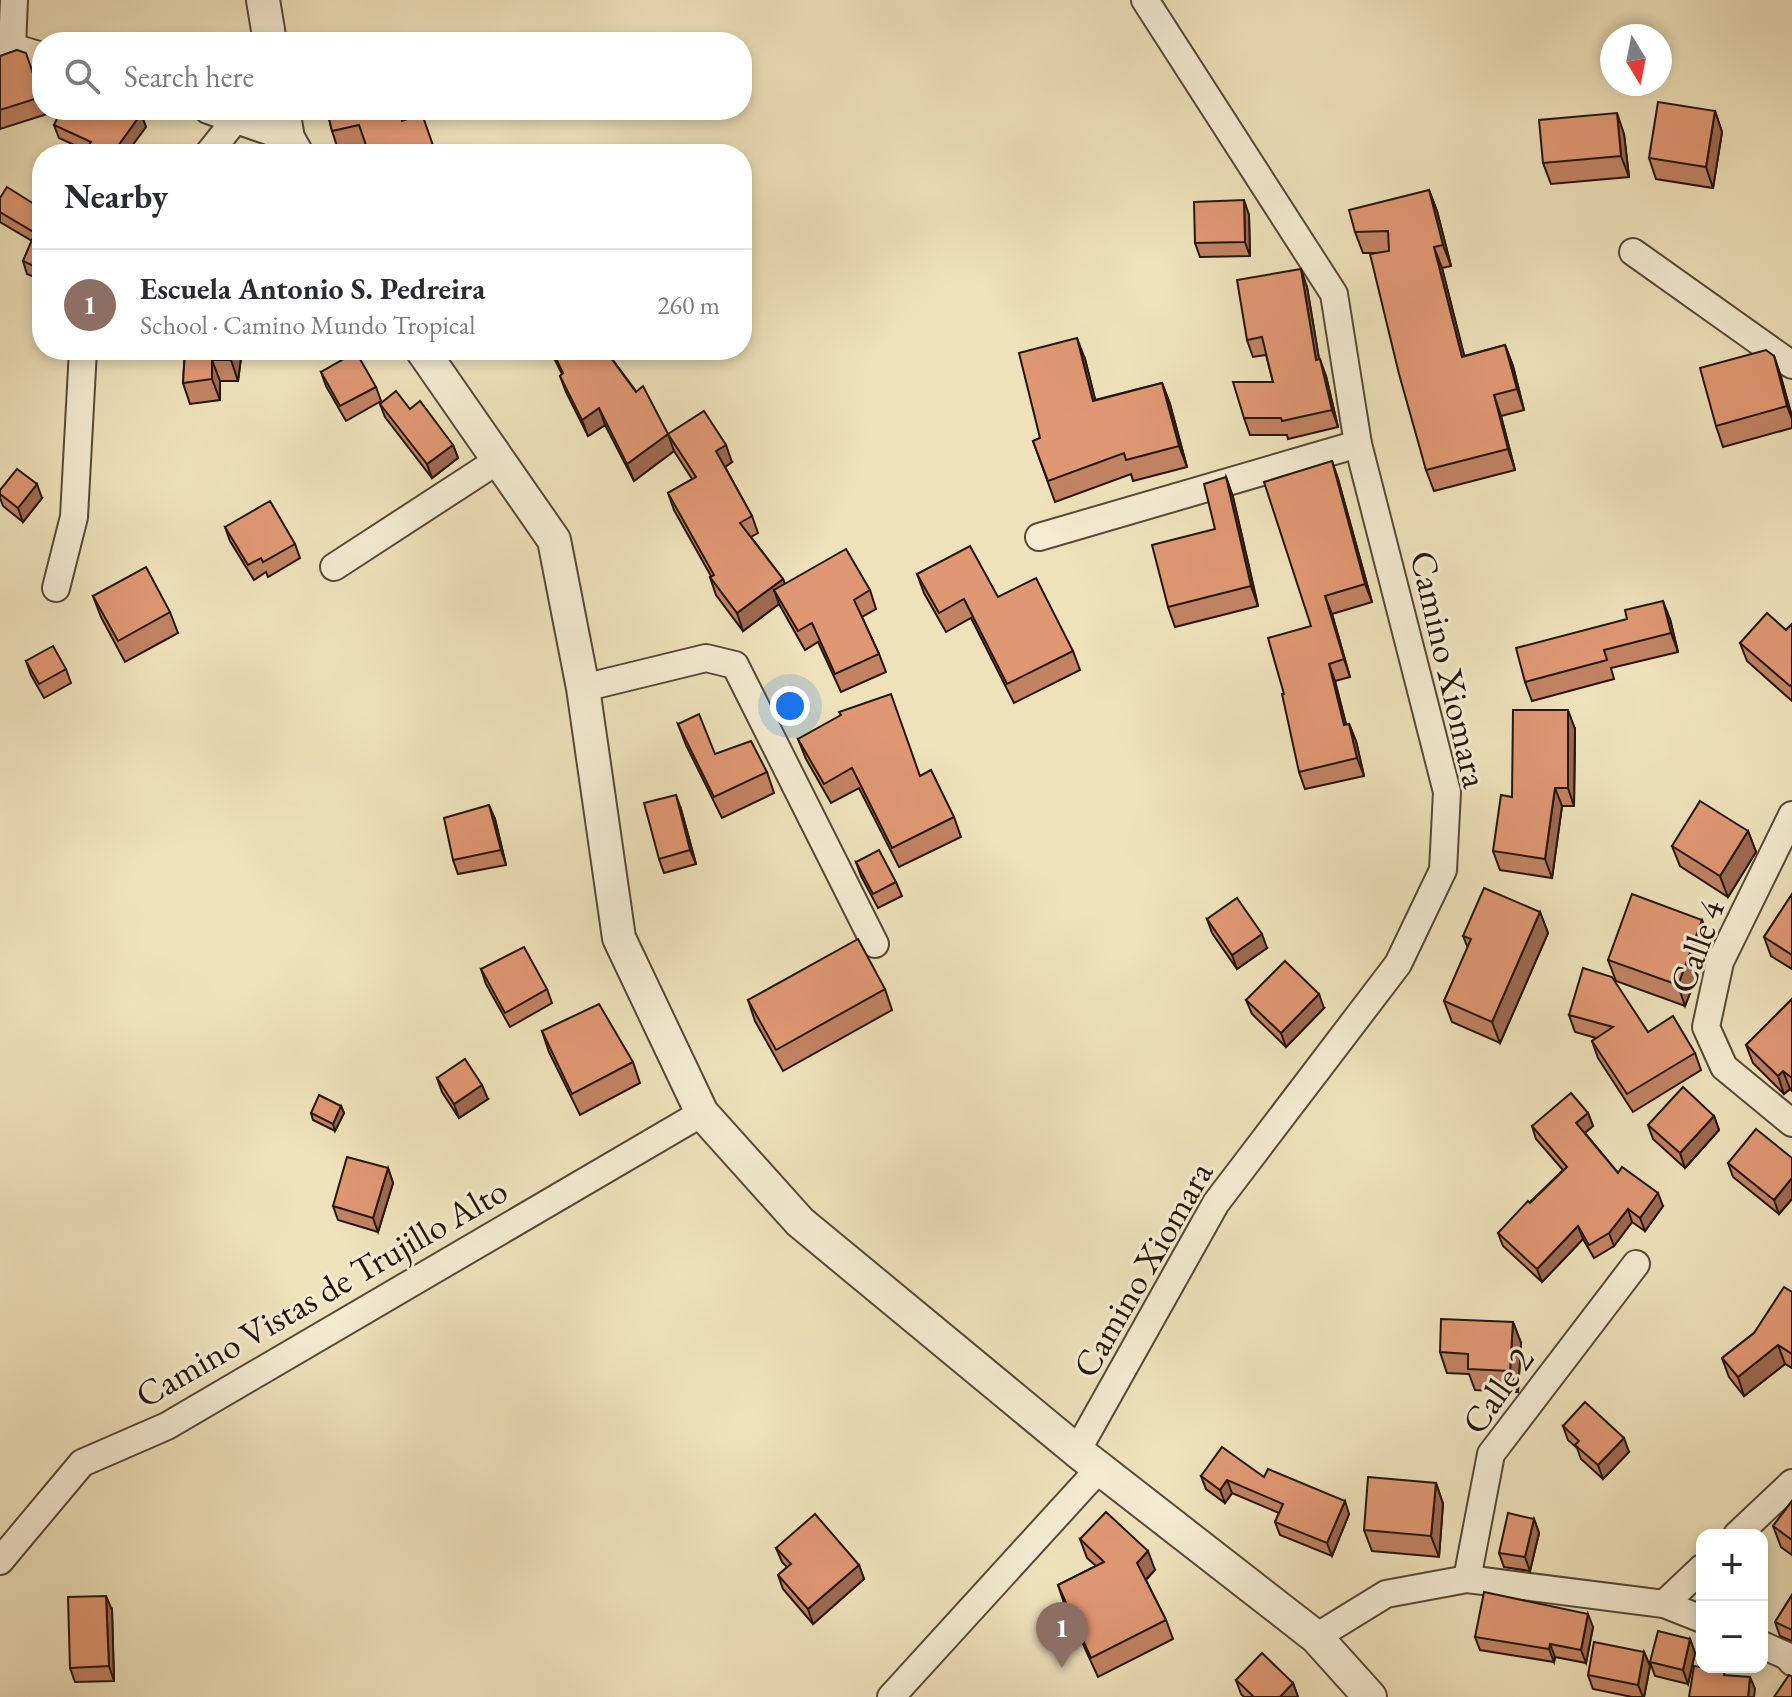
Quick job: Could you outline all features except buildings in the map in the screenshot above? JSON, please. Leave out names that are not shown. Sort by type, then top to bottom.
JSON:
[{"type":"street","points":[[14,0],[6,48],[32,54]]},
{"type":"street","points":[[263,0],[268,32]]},
{"type":"street","name":"Camino Xiomara","points":[[891,1697],[1088,1460],[1216,1203],[1398,964],[1443,870],[1447,792],[1358,444],[1334,294],[1145,0]]},
{"type":"street","points":[[216,144],[235,120]]},
{"type":"street","points":[[240,120],[290,134]]},
{"type":"street","points":[[1633,252],[1792,365]]},
{"type":"street","points":[[56,588],[74,517],[82,360]]},
{"type":"street","points":[[429,360],[554,540],[583,688],[619,938],[702,1113],[800,1222],[1088,1460],[1316,1637],[1370,1697]]},
{"type":"street","points":[[1039,537],[1358,444]]},
{"type":"street","points":[[334,567],[500,459]]},
{"type":"street","points":[[583,688],[706,658],[735,665],[875,944]]},
{"type":"street","name":"Calle 4","points":[[1792,815],[1720,962],[1706,1027],[1724,1067],[1792,1123]]},
{"type":"street","name":"Camino Vistas de Trujillo Alto","points":[[0,1561],[82,1463],[167,1426],[702,1113]]},
{"type":"street","name":"Calle 2","points":[[1467,1579],[1491,1454],[1636,1264]]},
{"type":"street","points":[[1743,1529],[1792,1483]]},
{"type":"street","points":[[1664,1604],[1696,1574]]},
{"type":"street","points":[[1316,1637],[1386,1594],[1467,1579],[1664,1604],[1696,1617]]},
{"type":"street","points":[[1768,1648],[1787,1656],[1792,1662]]},
{"type":"place","name":"Escuela Antonio S. Pedreira","points":[[1062,1668]]}]
